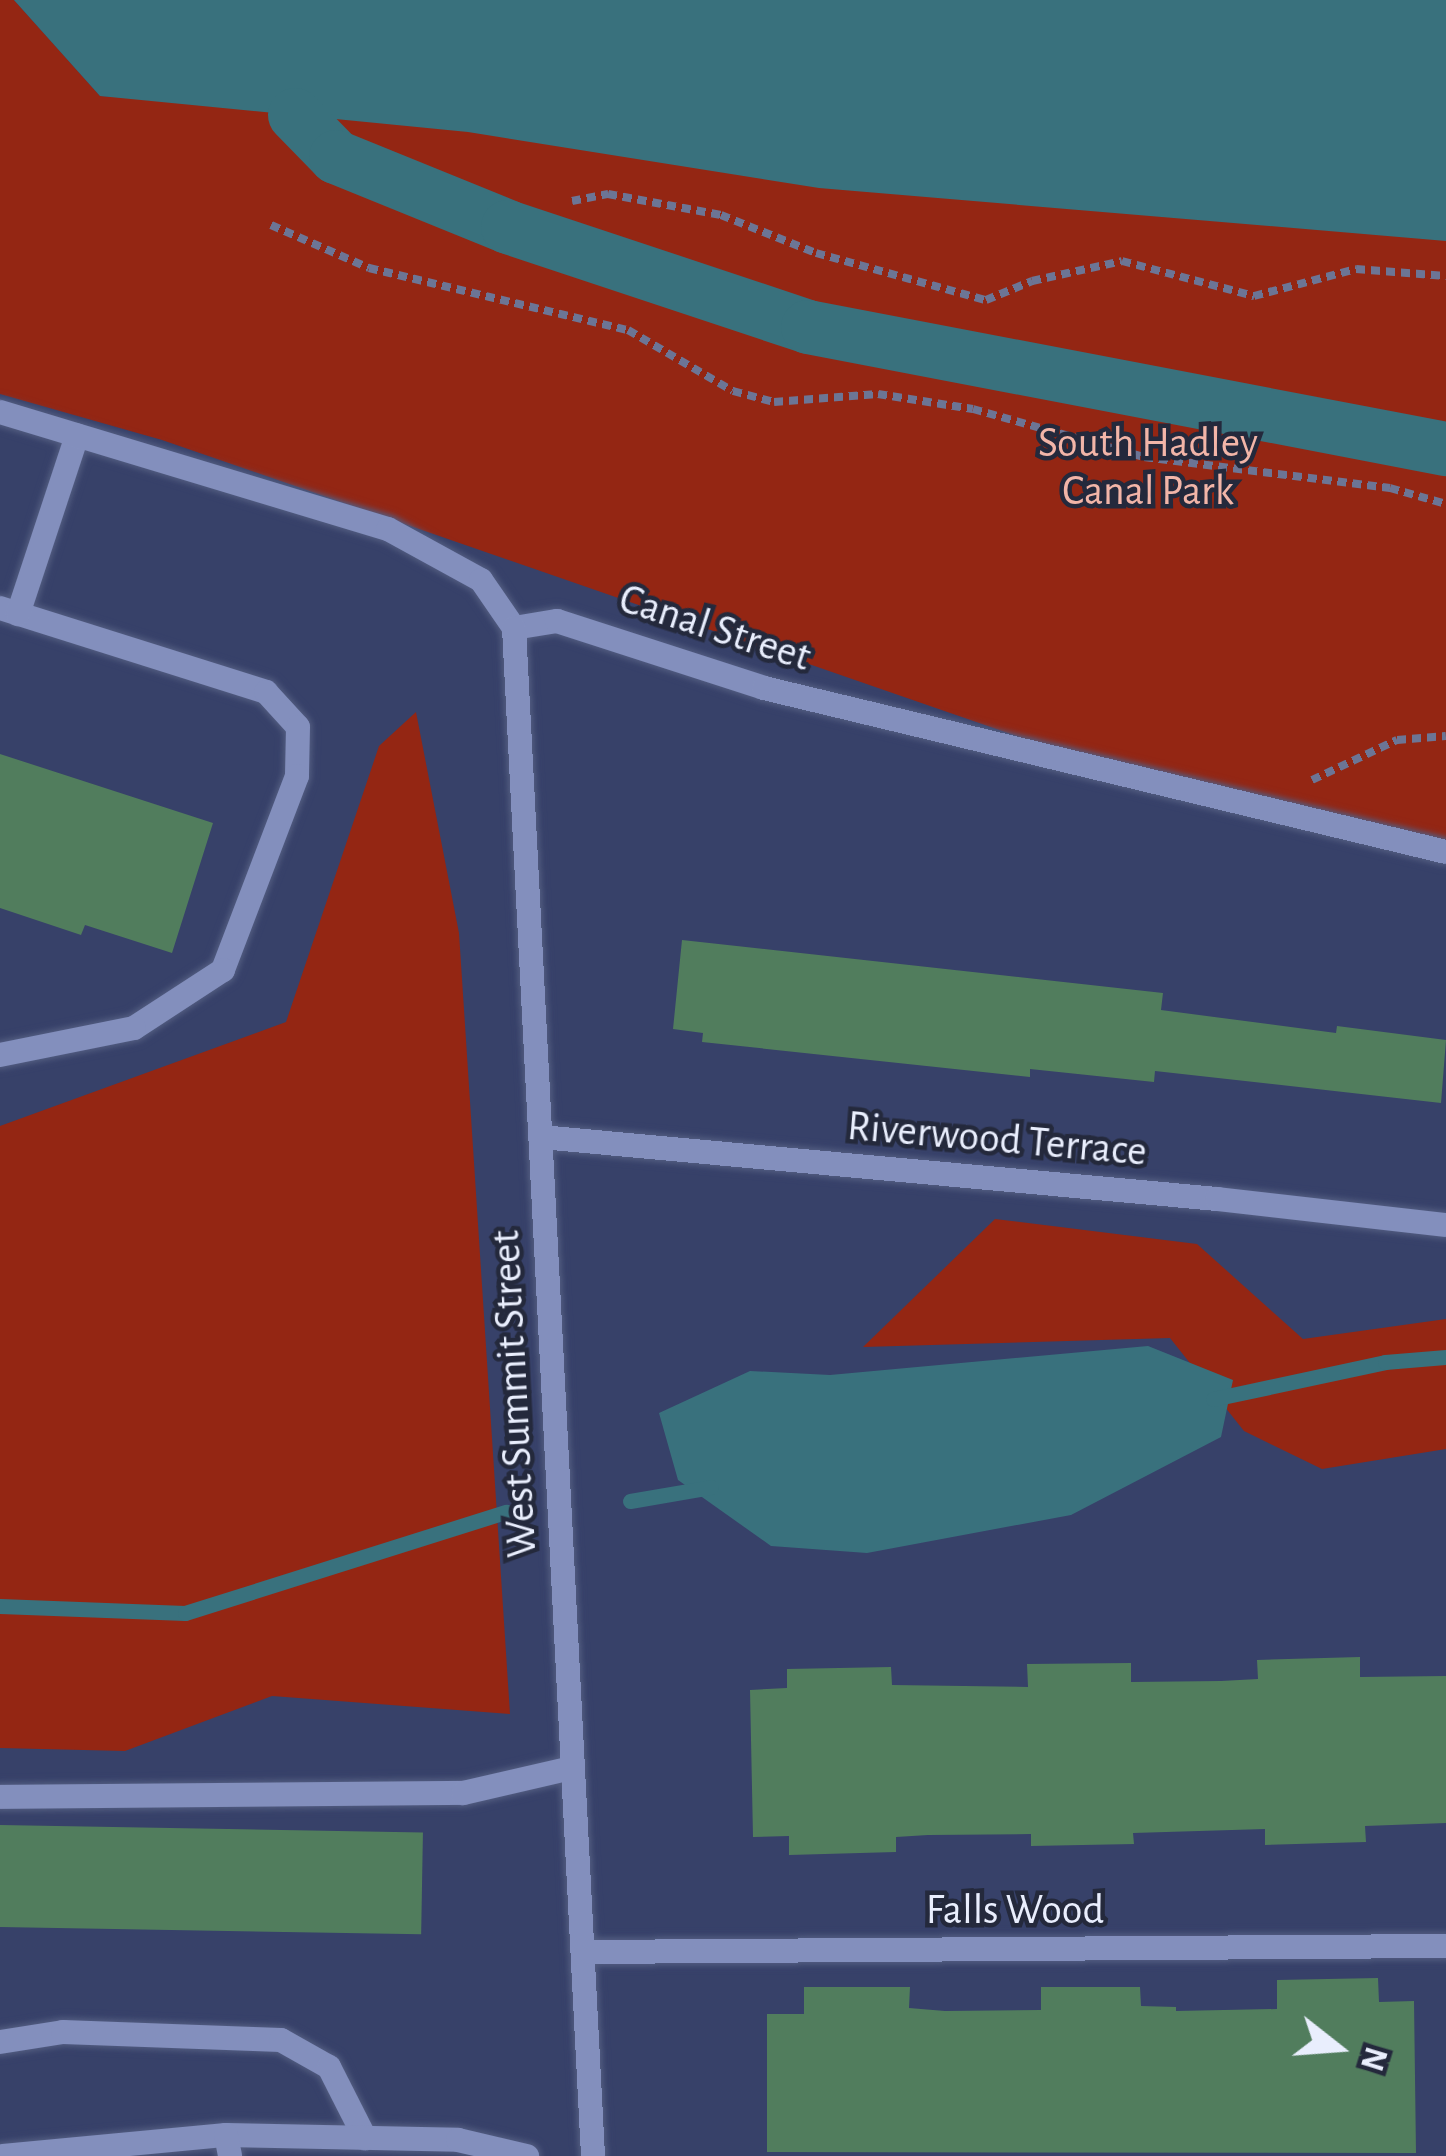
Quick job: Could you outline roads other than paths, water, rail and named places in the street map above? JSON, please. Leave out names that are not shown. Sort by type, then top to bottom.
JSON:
[{"type":"street","points":[[0,412],[388,529],[481,580],[514,628]]},
{"type":"street","points":[[0,1055],[134,1028],[223,970],[297,776],[298,727],[266,692],[9,611],[77,436]]},
{"type":"street","name":"Canal Street","points":[[514,628],[557,621],[764,688],[1446,852]]},
{"type":"street","name":"West Summit Street","points":[[514,628],[593,2156]]},
{"type":"street","name":"Riverwood Terrace","points":[[541,1137],[1217,1198],[1446,1225]]},
{"type":"street","points":[[0,1797],[463,1793],[572,1768]]},
{"type":"street","name":"Falls Wood","points":[[584,1952],[1446,1946]]},
{"type":"street","points":[[0,2042],[63,2032],[281,2040],[329,2066],[365,2138]]},
{"type":"street","points":[[3,2156],[365,2138],[458,2140],[527,2156]]},
{"type":"waterway","points":[[295,115],[336,157],[508,227],[808,327],[1446,449]]},
{"type":"waterway","points":[[1213,1399],[1385,1362],[1446,1357]]},
{"type":"waterway","points":[[630,1501],[711,1487]]},
{"type":"waterway","points":[[0,1606],[185,1613],[506,1512]]},
{"type":"park label","name":"South Hadley Canal Park","points":[[1148,467]]}]
